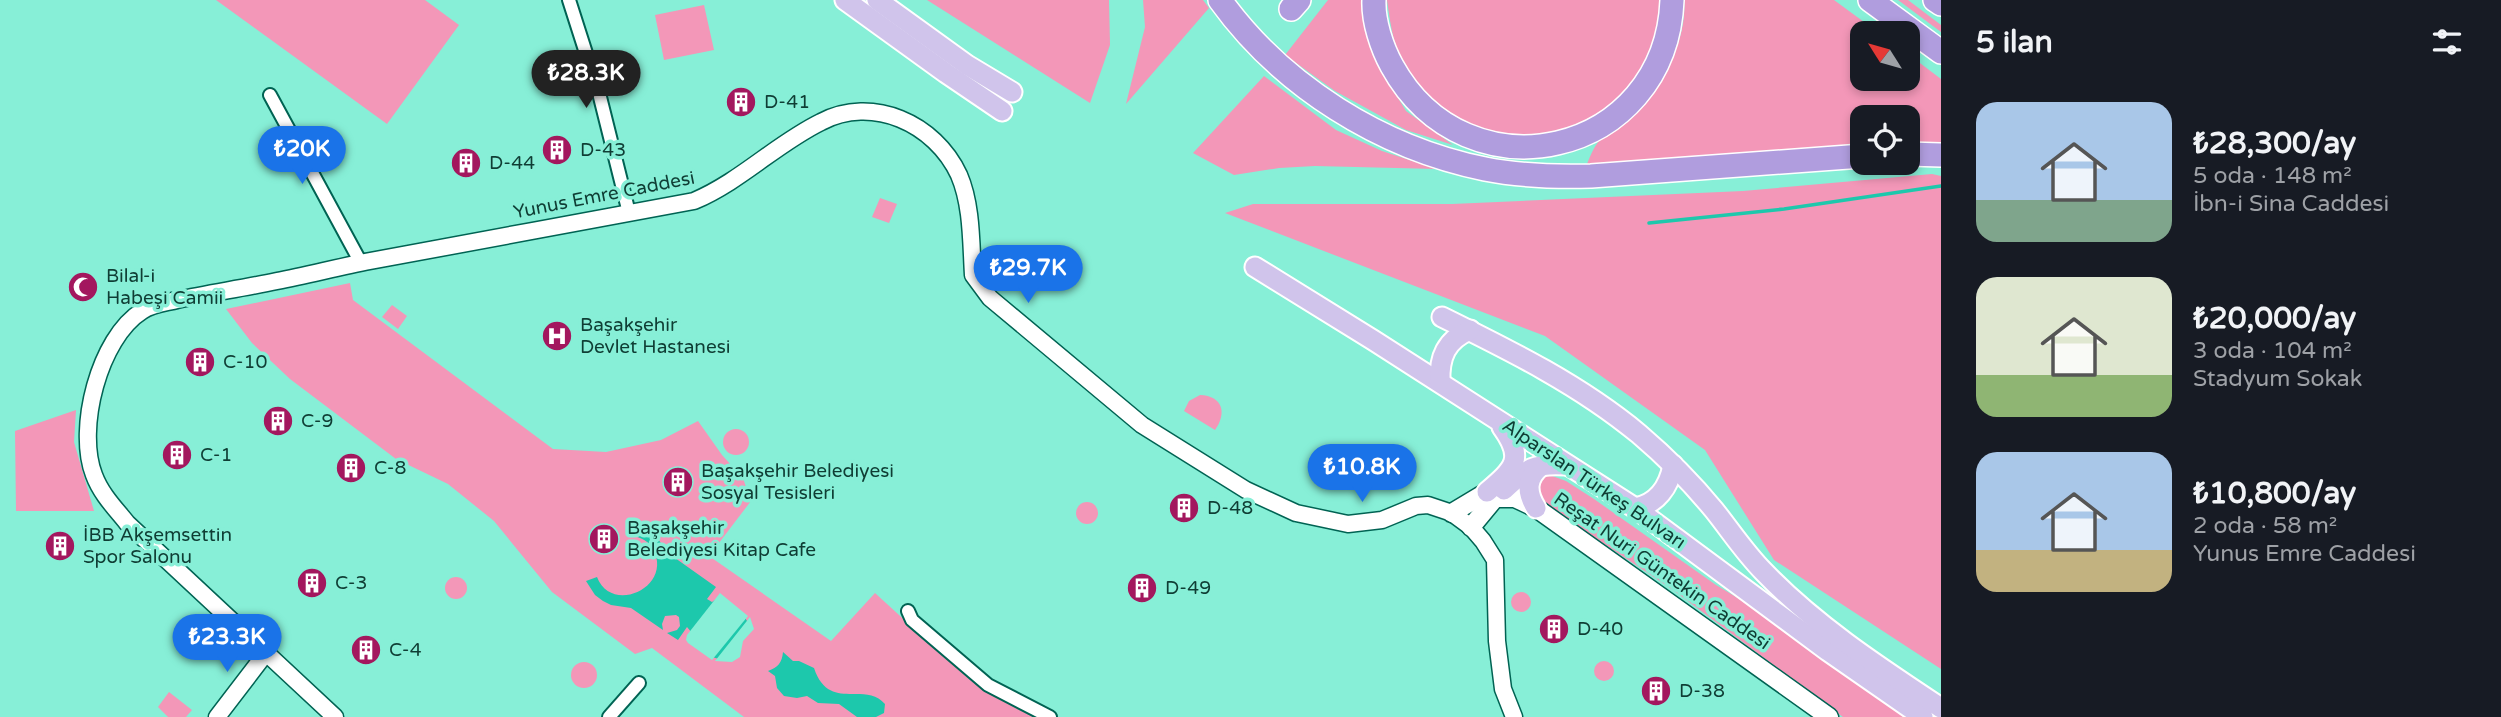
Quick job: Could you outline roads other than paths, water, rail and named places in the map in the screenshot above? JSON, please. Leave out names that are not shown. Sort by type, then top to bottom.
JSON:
[{"type":"highway","points":[[1220,0],[1276,62],[1324,100],[1396,140],[1448,160],[1485,169],[1549,177],[1850,157]]},
{"type":"highway","points":[[1374,0],[1387,57],[1401,83],[1418,101],[1440,120],[1458,130],[1478,139],[1513,147],[1539,146],[1583,136],[1616,116],[1646,84],[1656,66],[1664,48],[1672,0]]},
{"type":"highway","points":[[1870,0],[1941,52]]},
{"type":"highway","points":[[1935,0],[1941,4]]},
{"type":"highway","points":[[1920,154],[1941,155]]},
{"type":"main road","points":[[845,0],[946,74],[1002,111]]},
{"type":"main road","points":[[877,0],[967,65],[1012,92]]},
{"type":"main road","name":"Alparslan Türkeş Bulvarı","points":[[1255,267],[1635,508],[1828,651],[1923,717]]},
{"type":"main road","points":[[1442,317],[1531,361],[1638,433],[1673,465],[1762,570],[1800,607],[1865,657],[1941,708]]},
{"type":"main road","points":[[1440,382],[1441,360],[1445,348],[1456,336],[1470,330]]},
{"type":"main road","points":[[1471,527],[1508,471],[1516,453],[1514,444],[1495,418]]},
{"type":"main road","points":[[1452,513],[1491,495],[1524,471],[1543,464],[1567,466]]},
{"type":"main road","points":[[1536,508],[1530,498],[1528,486],[1532,474],[1543,464]]},
{"type":"main road","points":[[1635,508],[1653,502],[1665,488],[1673,465]]},
{"type":"main road","name":"Reşat Nuri Güntekin Caddesi","points":[[1491,495],[1515,498],[1536,508],[1829,717]]},
{"type":"street","points":[[569,0],[600,97],[628,213]]},
{"type":"street","points":[[270,95],[361,262]]},
{"type":"street","name":"Yunus Emre Caddesi","points":[[335,717],[127,523],[105,496],[94,475],[87,449],[88,416],[93,392],[115,341],[133,318],[154,305],[187,298],[361,262],[694,201],[712,193],[819,122],[858,110],[877,111],[909,122],[949,158],[959,176],[967,202],[973,275],[978,284],[990,298],[1142,425],[1246,490],[1296,513],[1348,524],[1382,520],[1416,506],[1427,505],[1452,513],[1471,527],[1495,560],[1497,641],[1503,689],[1514,717]]},
{"type":"street","points":[[908,611],[912,620],[988,685],[1050,717]]},
{"type":"street","points":[[216,717],[267,653]]},
{"type":"street","points":[[609,717],[639,683]]},
{"type":"waterway","points":[[1649,223],[1784,209],[1941,186]]},
{"type":"place","name":"D-41","points":[[741,102]]},
{"type":"place","name":"D-43","points":[[557,150]]},
{"type":"place","name":"D-44","points":[[466,163]]},
{"type":"place","name":"Bilal-i Habeşi Camii","points":[[83,287]]},
{"type":"place","name":"Başakşehir Devlet Hastanesi","points":[[557,336]]},
{"type":"place","name":"C-10","points":[[200,362]]},
{"type":"place","name":"C-9","points":[[278,421]]},
{"type":"place","name":"C-1","points":[[177,455]]},
{"type":"place","name":"C-8","points":[[351,468]]},
{"type":"place","name":"Başakşehir Belediyesi Sosyal Tesisleri","points":[[678,482]]},
{"type":"place","name":"D-48","points":[[1184,508]]},
{"type":"place","name":"Başakşehir Belediyesi Kitap Cafe","points":[[604,539]]},
{"type":"place","name":"İBB Akşemsettin Spor Salonu","points":[[60,546]]},
{"type":"place","name":"C-3","points":[[312,583]]},
{"type":"place","name":"D-49","points":[[1142,588]]},
{"type":"place","name":"D-40","points":[[1554,629]]},
{"type":"place","name":"C-4","points":[[366,650]]},
{"type":"place","name":"D-38","points":[[1656,691]]}]
